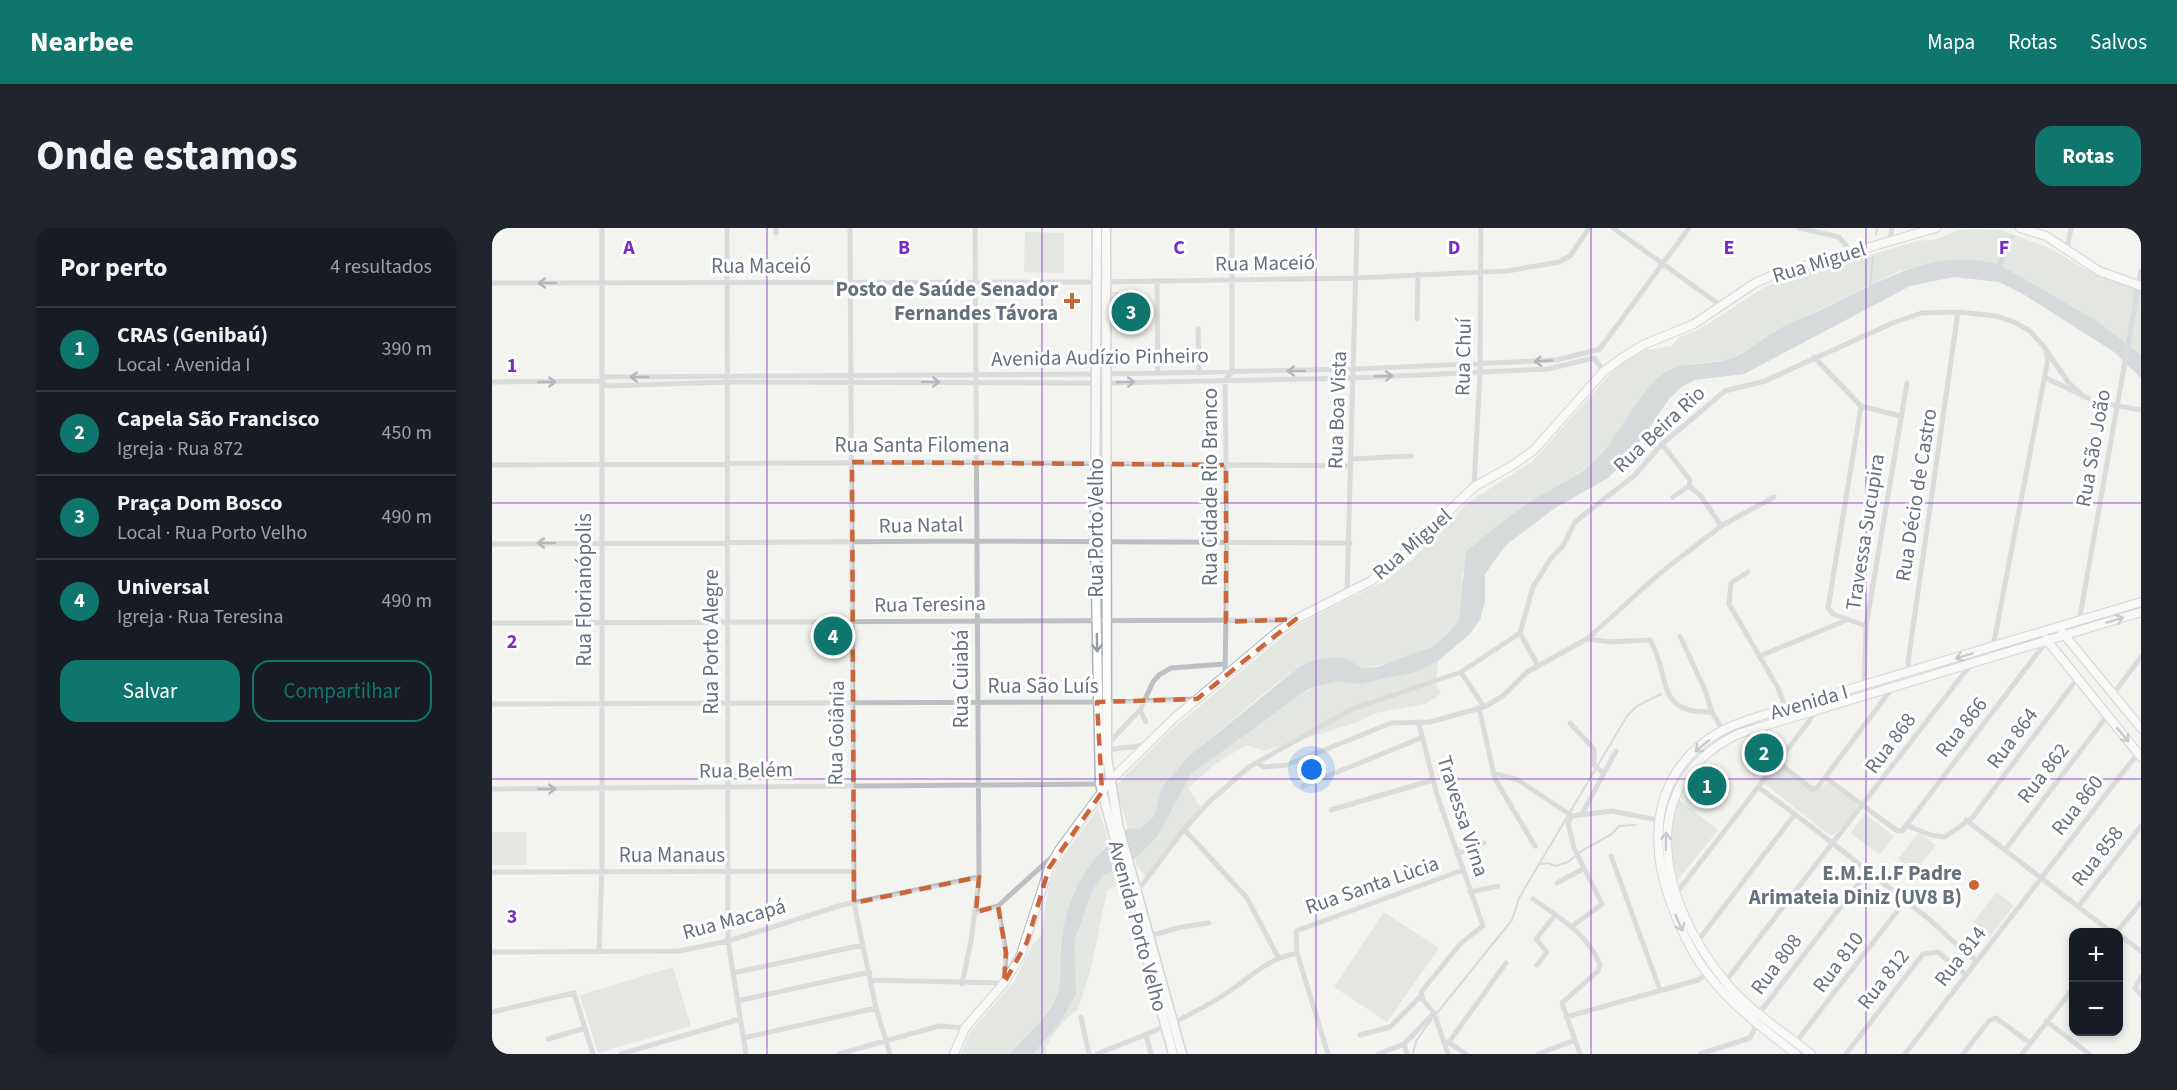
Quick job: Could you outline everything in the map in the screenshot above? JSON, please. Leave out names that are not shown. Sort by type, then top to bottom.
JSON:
[{"type":"main road","name":"Rua Porto Velho","points":[[1097,228],[1101,259],[1101,788],[1114,825]]},
{"type":"main road","name":"Rua Porto Velho","points":[[1101,259],[1106,228]]},
{"type":"main road","name":"Rua Porto Velho","points":[[1101,702],[1114,825]]},
{"type":"main road","name":"Avenida Porto Velho","points":[[1114,825],[1169,1025]]},
{"type":"main road","name":"Avenida Porto Velho","points":[[1125,866],[1135,888],[1149,936],[1169,1025]]},
{"type":"main road","points":[[1169,1025],[1173,1054]]},
{"type":"main road","points":[[1169,1025],[1182,1054]]},
{"type":"street","name":"Rua Florianópolis","points":[[598,952],[602,872],[600,543],[602,228]]},
{"type":"street","name":"Rua Porto Alegre","points":[[727,228],[729,282],[726,788],[728,941],[746,1054]]},
{"type":"street","name":"Rua Goiânia","points":[[850,228],[854,704],[851,785],[852,871],[854,903],[872,980],[876,1008],[890,1054]]},
{"type":"street","name":"Rua Cuiabá","points":[[962,984],[976,912],[979,877],[974,375],[975,228]]},
{"type":"street","name":"Rua Cidade Rio Branco","points":[[1225,676],[1225,381],[1232,372],[1232,228]]},
{"type":"street","name":"Rua Boa Vista","points":[[1347,593],[1355,369],[1357,228]]},
{"type":"street","name":"Rua Chuí","points":[[1474,487],[1480,372],[1481,228]]},
{"type":"street","name":"Rua Maceió","points":[[492,283],[1157,282],[1356,278],[1481,272],[1559,262],[1570,256],[1589,228]]},
{"type":"street","points":[[1613,228],[1720,305]]},
{"type":"street","points":[[1604,371],[1594,358],[1689,228]]},
{"type":"street","points":[[1799,228],[1839,237],[1852,253]]},
{"type":"street","points":[[1890,241],[1892,228]]},
{"type":"street","name":"Rua Miguel","points":[[976,912],[998,906],[1059,850],[1101,788],[1197,699],[1296,620],[1371,581],[1398,560],[1474,487],[1534,450],[1604,371],[1643,345],[1694,324],[1720,305],[1776,274],[1936,228]]},
{"type":"street","points":[[2020,228],[2046,236],[2099,271],[2140,286]]},
{"type":"street","points":[[2067,249],[2071,228]]},
{"type":"street","name":"Rua São João","points":[[2080,625],[2141,271]]},
{"type":"street","points":[[1418,274],[1418,319]]},
{"type":"street","points":[[1157,282],[1158,373]]},
{"type":"street","name":"Rua Beira Rio","points":[[1520,633],[1533,587],[1546,564],[1563,546],[1575,522],[1635,475],[1662,444],[1725,391],[1765,381],[1814,357],[1913,316],[1958,312],[1996,316],[2030,331],[2068,382],[2083,396]]},
{"type":"street","name":"Rua Décio de Castro","points":[[1911,682],[1908,662],[1958,312]]},
{"type":"street","points":[[1198,329],[1199,373]]},
{"type":"street","points":[[1993,647],[2048,359],[2044,347]]},
{"type":"street","name":"Avenida Audízio Pinheiro","points":[[852,378],[898,382],[1002,383],[1158,373],[1480,365],[1557,360],[1600,349]]},
{"type":"street","points":[[1814,357],[1861,406],[1900,416]]},
{"type":"street","name":"Avenida Audízio Pinheiro","points":[[492,382],[601,381],[606,377],[664,380],[852,378],[898,375],[1002,375],[1225,381],[1548,369],[1594,358]]},
{"type":"street","points":[[1402,368],[1402,376]]},
{"type":"street","points":[[898,375],[898,382]]},
{"type":"street","points":[[1002,375],[1002,383]]},
{"type":"street","points":[[2044,377],[2096,402],[2141,410]]},
{"type":"street","name":"Travessa Sucupira","points":[[1864,686],[1866,626],[1907,383]]},
{"type":"street","points":[[1861,406],[1829,596],[1830,612],[1866,626]]},
{"type":"street","points":[[1662,444],[1690,480],[1689,486],[1673,497]]},
{"type":"street","points":[[1352,459],[1411,456]]},
{"type":"street","name":"Rua Santa Filomena","points":[[492,465],[601,462],[1101,462],[1351,466]]},
{"type":"street","points":[[1689,486],[1701,496],[1721,526]]},
{"type":"street","points":[[1257,763],[1264,767],[1287,765],[1391,723],[1419,724],[1482,707],[1503,696],[1522,676],[1587,639],[1659,574],[1721,526],[1774,497]]},
{"type":"street","name":"Rua Natal","points":[[492,544],[977,541],[1350,543]]},
{"type":"street","points":[[1748,572],[1731,583],[1729,604],[1760,656],[1786,708]]},
{"type":"street","name":"Avenida I","points":[[1796,1054],[1767,1032],[1725,982],[1697,942],[1676,894],[1666,856],[1667,821],[1671,803],[1686,776],[1702,757],[1724,741],[1818,708],[2047,641],[2064,635],[2080,625],[2141,602]]},
{"type":"street","name":"Avenida I","points":[[1811,1054],[1726,996],[1707,974],[1690,948],[1660,873],[1658,820],[1666,794],[1684,763],[1723,731],[1786,708],[2058,628],[2141,612]]},
{"type":"street","name":"Rua Teresina","points":[[492,623],[853,622],[978,619],[1101,622],[1296,620]]},
{"type":"street","points":[[1760,656],[1847,620]]},
{"type":"street","points":[[2058,628],[2141,728]]},
{"type":"street","points":[[1135,888],[1142,885],[1184,829],[1228,784],[1257,763],[1352,709],[1461,672],[1520,633],[1538,666]]},
{"type":"street","points":[[2041,633],[2139,755]]},
{"type":"street","points":[[1680,636],[1712,712],[1723,731]]},
{"type":"street","points":[[1587,639],[1612,642],[1650,640],[1668,693],[1674,702],[1689,712],[1712,712]]},
{"type":"street","name":"Rua 866","points":[[1863,806],[1899,831],[1906,825],[2047,641]]},
{"type":"street","points":[[2113,694],[2141,657]]},
{"type":"street","points":[[1106,747],[1140,710],[1153,682],[1171,668],[1225,664]]},
{"type":"street","name":"Rua 868","points":[[1725,982],[1971,664]]},
{"type":"street","points":[[1461,672],[1482,707],[1493,773],[1535,846]]},
{"type":"street","name":"Rua 864","points":[[1906,825],[1931,835],[1946,837],[1969,819],[2077,679]]},
{"type":"street","points":[[1778,762],[1812,789],[1817,788],[1893,687]]},
{"type":"street","name":"Rua São Luís","points":[[492,704],[728,702],[854,704],[1197,699]]},
{"type":"street","points":[[1670,901],[1818,708],[1819,699]]},
{"type":"street","points":[[1140,710],[1146,722]]},
{"type":"street","name":"Rua 862","points":[[2005,850],[2107,716]]},
{"type":"street","points":[[1570,723],[1594,749],[1595,766],[1603,773]]},
{"type":"street","name":"Travessa Virna","points":[[1419,724],[1433,780],[1483,928],[1461,943],[1423,989],[1421,996]]},
{"type":"street","points":[[1303,786],[1421,738]]},
{"type":"street","points":[[1106,747],[1146,745]]},
{"type":"street","points":[[1582,814],[1616,751]]},
{"type":"street","name":"Rua 860","points":[[2041,878],[2139,755]]},
{"type":"street","points":[[1493,773],[1518,780],[1570,815],[1612,811],[1658,820]]},
{"type":"street","points":[[1826,778],[1863,806]]},
{"type":"street","points":[[1331,810],[1433,780]]},
{"type":"street","name":"Rua Belém","points":[[492,789],[851,785],[1101,788]]},
{"type":"street","points":[[1758,787],[1834,842],[1945,932],[1962,952],[1977,961]]},
{"type":"street","points":[[1697,942],[1795,814]]},
{"type":"street","points":[[1570,815],[1568,825],[1576,854],[1602,904],[1571,927]]},
{"type":"street","points":[[1969,819],[2105,928]]},
{"type":"street","name":"Rua 858","points":[[2078,907],[2141,826]]},
{"type":"street","points":[[1184,829],[1247,898],[1278,957]]},
{"type":"street","points":[[1457,854],[1484,843]]},
{"type":"street","points":[[954,1054],[965,1028],[1004,983],[1020,957],[1049,868],[1059,850]]},
{"type":"street","points":[[1611,856],[1660,990]]},
{"type":"street","points":[[1557,883],[1583,869]]},
{"type":"street","name":"Rua Santa Lùcia","points":[[1297,953],[1295,933],[1300,928],[1463,870]]},
{"type":"street","name":"Rua 808","points":[[1756,1017],[1869,870]]},
{"type":"street","name":"Rua Manaus","points":[[492,872],[852,871]]},
{"type":"street","name":"Rua Macapá","points":[[492,952],[679,951],[728,941],[854,903],[979,877]]},
{"type":"street","name":"Rua 814","points":[[1905,1054],[2041,878]]},
{"type":"street","points":[[1470,892],[1498,886]]},
{"type":"street","points":[[1533,899],[1591,945],[1600,969],[1562,1003],[1580,1054]]},
{"type":"street","name":"Rua 810","points":[[1796,1042],[1905,901]]},
{"type":"street","points":[[2122,928],[2141,902]]},
{"type":"street","points":[[998,906],[1006,953],[1004,983]]},
{"type":"street","points":[[1537,965],[1547,952],[1536,939],[1555,915]]},
{"type":"street","points":[[1149,936],[1182,927],[1209,923]]},
{"type":"street","points":[[2123,937],[2141,951]]},
{"type":"street","points":[[733,973],[863,945]]},
{"type":"street","name":"Rua 812","points":[[1846,1054],[1923,954],[1938,952],[1966,975]]},
{"type":"street","points":[[1956,966],[1962,952]]},
{"type":"street","points":[[1097,1054],[1169,1025],[1222,996],[1262,965],[1278,957],[1297,953],[1328,1054]]},
{"type":"street","points":[[1446,1041],[1506,963]]},
{"type":"street","points":[[737,1001],[870,972]]},
{"type":"street","points":[[1566,1017],[1698,980],[1707,974]]},
{"type":"street","points":[[2138,993],[2136,983],[2141,977]]},
{"type":"street","points":[[872,980],[962,984],[1004,983]]},
{"type":"street","points":[[2022,1054],[2069,992]]},
{"type":"street","points":[[492,1012],[574,993],[593,1054]]},
{"type":"street","points":[[1360,1035],[1390,1027],[1421,996],[1434,1013],[1446,1041],[1448,1054]]},
{"type":"street","points":[[743,1038],[876,1008]]},
{"type":"street","points":[[1378,1054],[1404,1044],[1434,1013]]},
{"type":"street","points":[[1081,1017],[1089,1054]]},
{"type":"street","points":[[1750,1038],[1755,1028],[1756,1017]]},
{"type":"street","points":[[1963,1054],[1989,1021],[1996,1018],[2030,1043]]},
{"type":"street","points":[[621,1054],[740,1019]]},
{"type":"street","points":[[2046,1021],[2085,1053]]},
{"type":"street","points":[[839,1054],[939,1026],[965,1028]]},
{"type":"street","points":[[548,1039],[585,1028]]},
{"type":"street","points":[[1700,1054],[1718,1052],[1767,1032]]},
{"type":"street","points":[[1146,1035],[1151,1054]]},
{"type":"street","points":[[1538,1054],[1575,1040]]},
{"type":"street","points":[[1446,1041],[1466,1054]]},
{"type":"street","points":[[1404,1044],[1407,1054]]},
{"type":"street","points":[[1115,1047],[1117,1054]]},
{"type":"highlighted area","points":[[852,462],[1226,465],[1226,622],[1296,619],[1197,699],[1097,702],[1102,792],[1049,868],[1027,942],[1004,983],[1006,953],[998,906],[976,912],[979,877],[854,903]]},
{"type":"shaded area","points":[[2000,230],[2052,249],[2086,270],[2141,291],[2141,355],[2099,322],[2000,265],[1983,261],[1951,260],[1899,271],[1776,331],[1751,348],[1727,360],[1689,364],[1647,391],[1622,430],[1592,463],[1542,495],[1462,573],[1461,615],[1452,630],[1442,639],[1430,647],[1401,659],[1372,666],[1361,668],[1348,659],[1299,667],[1188,757],[1162,787],[1154,816],[1140,829],[1128,828],[1115,786],[1170,731],[1299,624],[1385,581],[1411,561],[1467,503],[1533,461],[1610,374],[1626,361],[1646,350],[1672,346],[1678,338],[1700,329],[1763,288],[1806,271],[1836,265],[1921,240],[1936,239],[1957,231]]},
{"type":"shaded area","points":[[1025,232],[1064,233],[1064,273],[1024,272]]},
{"type":"shaded area","points":[[2010,234],[2014,235],[2002,266],[2099,322],[2141,355],[2141,378],[2114,352],[2023,294],[1999,282],[1954,277],[1910,286],[1744,374],[1695,380],[1683,386],[1669,399],[1628,459],[1608,478],[1555,508],[1506,545],[1485,574],[1485,602],[1480,620],[1470,634],[1438,661],[1419,671],[1403,675],[1359,684],[1337,681],[1308,689],[1191,774],[1157,837],[1135,859],[1103,876],[1093,889],[1075,939],[1076,995],[1059,1024],[1033,1054],[1010,1054],[1049,1010],[1058,993],[1064,928],[1073,895],[1081,880],[1113,840],[1128,828],[1140,829],[1154,816],[1162,787],[1188,757],[1299,667],[1314,660],[1334,657],[1348,659],[1361,668],[1378,667],[1431,647],[1449,633],[1459,620],[1466,552],[1519,510],[1592,463],[1611,441],[1644,393],[1663,374],[1687,365],[1729,359],[1748,350],[1787,325],[1906,270],[1950,260],[1973,260],[1997,264]]},
{"type":"shaded area","points":[[1112,292],[1128,292],[1128,319],[1112,319]]},
{"type":"shaded area","points":[[1438,661],[1436,684],[1441,694],[1425,704],[1376,713],[1355,723],[1264,751],[1246,745],[1214,765],[1188,788],[1202,809],[1147,878],[1136,865],[1135,859],[1157,836],[1191,774],[1291,699],[1323,683],[1337,681],[1359,684],[1419,671]]},
{"type":"shaded area","points":[[1776,766],[1781,766],[1817,790],[1828,783],[1857,804],[1857,810],[1834,835],[1829,835],[1765,784]]},
{"type":"shaded area","points":[[1677,798],[1718,830],[1677,881],[1670,839]]},
{"type":"shaded area","points":[[1098,808],[1109,842],[1080,881],[1069,907],[1062,936],[1057,996],[1041,1019],[1010,1054],[961,1054],[970,1032],[1014,982],[1033,944],[1041,936],[1049,885],[1057,865]]},
{"type":"shaded area","points":[[1865,814],[1894,836],[1879,855],[1851,833]]},
{"type":"shaded area","points":[[492,832],[526,832],[526,865],[492,865]]},
{"type":"shaded area","points":[[1919,832],[1936,845],[1915,872],[1898,859]]},
{"type":"shaded area","points":[[1115,868],[1116,886],[1107,890],[1092,964],[1078,1010],[1068,1017],[1055,1032],[1045,1048],[1047,1054],[1033,1054],[1059,1024],[1076,995],[1075,939],[1096,882]]},
{"type":"shaded area","points":[[1997,892],[2014,906],[1989,937],[1972,924]]},
{"type":"shaded area","points":[[1384,912],[1439,948],[1387,1022],[1334,987]]},
{"type":"shaded area","points":[[673,967],[691,1026],[598,1053],[580,995]]},
{"type":"waterway","points":[[1876,234],[1877,228]]},
{"type":"waterway","points":[[1870,285],[1873,258]]},
{"type":"waterway","points":[[1437,1013],[1512,920],[1519,898],[1627,716],[1637,706],[1661,694]]},
{"type":"waterway","points":[[1541,864],[1549,863],[1555,866],[1568,862],[1583,850],[1612,834],[1619,826],[1635,825]]},
{"type":"waterway","points":[[1413,1054],[1416,1041],[1431,1020]]},
{"type":"place","name":"Posto de Saúde Senador Fernandes Távora","points":[[1072,301]]},
{"type":"place","name":"Praça Dom Bosco","points":[[1131,312]]},
{"type":"place","name":"Universal","points":[[833,636]]},
{"type":"place","name":"Capela São Francisco","points":[[1764,753]]},
{"type":"place","name":"CRAS (Genibaú)","points":[[1707,786]]},
{"type":"place","name":"E.M.E.I.F Padre Arimateia Diniz (UV8 B)","points":[[1974,885]]}]
